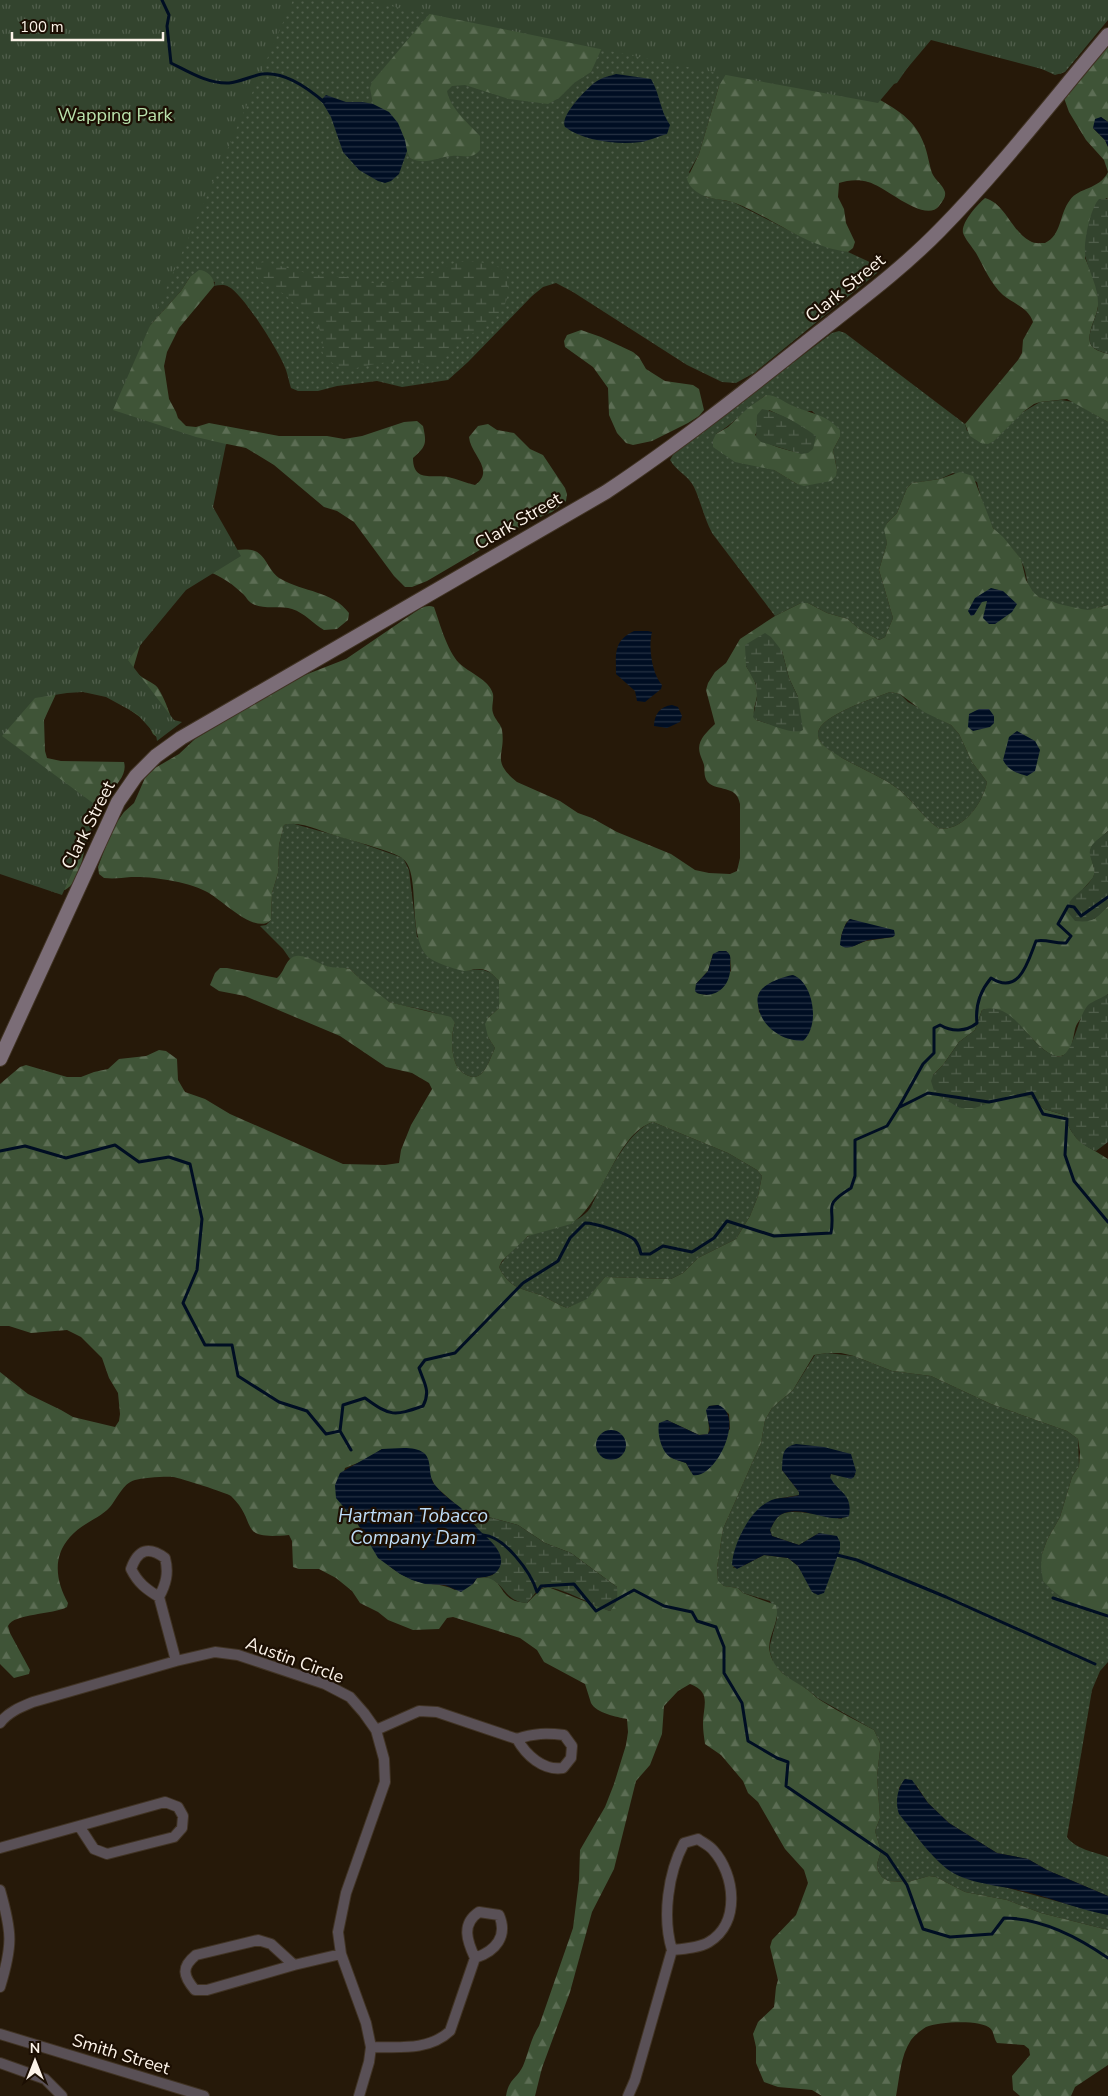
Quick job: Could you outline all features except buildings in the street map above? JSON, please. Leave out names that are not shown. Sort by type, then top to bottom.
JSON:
[{"type":"main road","name":"Clark Street","points":[[0,1059],[118,802],[136,776],[156,756],[181,738],[606,492],[744,393],[902,266],[940,231],[1108,35]]},
{"type":"street","points":[[159,1597],[145,1589],[136,1580],[132,1569],[135,1558],[146,1550],[155,1551],[165,1558],[168,1569],[165,1585],[159,1597],[176,1661]]},
{"type":"street","name":"Austin Circle","points":[[0,1723],[17,1709],[33,1702],[176,1661],[215,1652],[238,1655],[324,1684],[350,1697],[376,1730],[384,1759],[385,1782],[346,1893],[338,1932],[341,1954],[366,2023],[371,2046],[369,2062],[359,2096]]},
{"type":"street","points":[[376,1730],[419,1711],[437,1712],[517,1739],[530,1734],[564,1735],[572,1746],[571,1758],[563,1768],[553,1770],[539,1763],[523,1749],[517,1739]]},
{"type":"street","points":[[0,1848],[165,1802],[178,1807],[182,1816],[182,1828],[174,1837],[107,1854],[94,1849],[79,1826]]},
{"type":"street","points":[[628,2096],[635,2080],[672,1950],[668,1937],[669,1896],[676,1858],[684,1843],[698,1839],[713,1850],[724,1868],[732,1887],[732,1909],[723,1930],[709,1942],[672,1950]]},
{"type":"street","points":[[0,1890],[8,1919],[10,1938],[9,1958],[0,1987]]},
{"type":"street","points":[[479,1912],[499,1915],[504,1926],[502,1938],[485,1955],[476,1958],[468,1945],[467,1928],[470,1918],[479,1912]]},
{"type":"street","points":[[294,1965],[271,1944],[258,1940],[196,1955],[189,1961],[185,1970],[187,1981],[195,1990],[207,1990],[294,1965],[341,1954]]},
{"type":"street","points":[[371,2046],[426,2045],[441,2040],[450,2031],[476,1958]]},
{"type":"street","name":"Smith Street","points":[[0,2034],[204,2096]]},
{"type":"street","points":[[0,2063],[46,2079],[62,2096]]},
{"type":"green space","name":"Wapping Park","points":[[0,0],[293,0],[113,410],[196,437],[226,444],[213,507],[241,556],[186,590],[128,660],[174,720],[182,722],[157,741],[156,735],[137,714],[106,697],[83,692],[67,693],[35,698],[2,736],[101,809],[62,895],[0,874]]},
{"type":"green space","points":[[285,0],[1108,0],[1108,20],[1065,72],[1055,75],[1031,64],[930,35],[897,83],[890,85],[719,86],[699,154],[689,172],[706,197],[733,202],[798,235],[848,252],[874,264],[878,270],[877,273],[754,373],[736,383],[722,382],[687,365],[556,283],[543,287],[532,296],[448,380],[402,387],[377,381],[337,386],[318,391],[298,391],[291,388],[283,362],[277,351],[252,312],[235,292],[226,285],[214,286],[215,282],[190,277],[181,291],[48,439],[0,318]]},
{"type":"green space","points":[[362,0],[1108,0],[1108,19],[1061,74],[931,40],[878,103],[726,75]]},
{"type":"green space","points":[[432,11],[605,41],[591,72],[574,83],[559,98],[548,104],[509,99],[465,85],[452,86],[447,91],[449,97],[460,115],[480,136],[480,150],[471,156],[452,156],[421,161],[410,158],[399,126],[390,115],[373,104],[370,88],[372,82]]},
{"type":"green space","points":[[1108,44],[1108,122],[1101,117],[1093,128],[1105,140],[1108,147],[1108,172],[1104,160],[1086,140],[1069,112],[1064,98],[1066,92],[1086,72]]},
{"type":"green space","points":[[726,74],[880,100],[887,104],[901,113],[917,129],[921,136],[932,173],[945,192],[944,200],[933,210],[924,210],[868,182],[854,180],[839,183],[838,197],[844,209],[846,223],[855,242],[853,248],[848,252],[833,249],[804,238],[735,203],[702,195],[689,184],[687,179],[699,154],[719,86]]},
{"type":"green space","points":[[1108,172],[1108,199],[1106,198],[1085,258],[1096,284],[1098,297],[1097,311],[1090,332],[1090,341],[1091,345],[1098,351],[1108,354],[1108,422],[1067,399],[1040,402],[1023,412],[994,441],[988,444],[981,443],[970,436],[965,424],[1018,360],[1022,353],[1023,340],[1033,322],[1025,310],[1003,295],[994,285],[963,233],[967,219],[985,198],[998,206],[1023,237],[1033,243],[1045,243],[1055,235],[1070,200],[1078,193],[1100,182]]},
{"type":"green space","points":[[1099,199],[1108,199],[1108,354],[1094,348],[1090,340],[1098,308],[1098,297],[1086,259],[1085,246],[1090,219]]},
{"type":"green space","points":[[468,261],[485,263],[503,270],[507,276],[508,283],[508,293],[504,307],[495,318],[464,339],[446,357],[432,367],[413,361],[380,363],[347,370],[341,369],[325,358],[322,351],[323,338],[318,326],[284,294],[260,281],[256,269],[258,263],[265,262],[314,275],[349,277],[377,284],[426,276],[454,263]]},
{"type":"green space","points":[[199,270],[205,271],[210,275],[214,286],[179,328],[167,352],[164,366],[169,399],[178,418],[186,426],[196,427],[209,423],[279,436],[327,436],[344,439],[362,436],[404,422],[417,421],[423,426],[425,441],[421,450],[413,458],[416,471],[425,476],[448,477],[475,485],[481,479],[483,468],[470,443],[469,437],[478,426],[488,424],[497,430],[514,433],[530,449],[543,455],[565,488],[567,494],[566,501],[552,512],[526,523],[427,581],[412,587],[405,587],[394,576],[354,522],[337,511],[324,507],[274,465],[246,448],[227,444],[214,448],[198,471],[228,551],[245,549],[259,553],[281,579],[335,600],[349,613],[348,620],[337,629],[324,630],[301,613],[292,609],[262,607],[253,604],[227,581],[210,572],[198,569],[141,642],[133,669],[141,677],[157,687],[172,721],[158,738],[153,734],[147,722],[130,710],[101,674],[56,694],[44,720],[47,758],[61,761],[124,762],[122,777],[87,818],[86,838],[78,874],[65,890],[61,889],[0,736],[0,485],[48,439],[181,291],[190,277]]},
{"type":"green space","points":[[581,330],[633,352],[639,357],[646,369],[665,381],[693,385],[699,389],[704,410],[699,416],[688,423],[652,441],[633,445],[626,443],[617,433],[609,415],[608,388],[593,367],[565,347],[564,341],[567,335]]},
{"type":"green space","points":[[839,331],[845,333],[965,424],[967,431],[1023,412],[1040,402],[1061,400],[1074,402],[1108,422],[1108,605],[1089,610],[1077,610],[1048,601],[1033,593],[1020,560],[992,525],[984,507],[977,482],[953,473],[940,479],[912,483],[907,488],[897,513],[887,523],[885,529],[887,543],[879,570],[893,618],[885,637],[879,640],[859,629],[848,619],[827,613],[808,603],[801,603],[775,616],[712,533],[692,483],[670,460],[674,453],[832,333]],"holes":[[[766,395],[804,411],[812,411],[840,437],[833,450],[836,474],[831,480],[811,484],[797,484],[716,434]]]},
{"type":"green space","points":[[766,395],[770,395],[829,420],[840,430],[840,437],[833,450],[837,470],[836,476],[831,481],[804,486],[797,484],[774,470],[735,462],[713,447],[713,440],[716,434],[728,427],[748,408]],"holes":[[[769,410],[792,421],[808,453],[780,448],[765,442],[755,435]]]},
{"type":"green space","points":[[762,409],[790,420],[816,436],[813,449],[808,453],[801,454],[761,442],[756,437],[757,415]]},
{"type":"green space","points":[[960,472],[973,476],[993,528],[1021,559],[1026,580],[1033,592],[1039,597],[1059,604],[1088,610],[1108,605],[1108,831],[1092,846],[1090,852],[1095,872],[1093,878],[1083,889],[1094,919],[1108,906],[1108,994],[1079,1020],[1069,1051],[1061,1056],[1053,1055],[1044,1050],[1015,1021],[1004,1014],[993,1009],[982,1010],[975,1030],[959,1042],[943,1065],[933,1075],[1007,1095],[1014,1094],[1034,1099],[1044,1109],[1064,1115],[1076,1138],[1108,1159],[1108,1616],[1073,1606],[1043,1581],[1042,1554],[1047,1540],[1060,1517],[1072,1477],[1079,1466],[1080,1452],[1078,1439],[1067,1431],[991,1404],[931,1376],[892,1371],[841,1353],[814,1355],[793,1390],[772,1408],[765,1420],[761,1443],[723,1529],[717,1568],[718,1581],[724,1586],[738,1588],[743,1593],[776,1605],[777,1617],[769,1647],[772,1660],[776,1666],[785,1675],[818,1699],[874,1730],[880,1743],[877,1776],[880,1818],[875,1831],[881,1851],[877,1864],[878,1871],[882,1877],[888,1881],[908,1882],[929,1876],[936,1877],[965,1892],[1007,1900],[1041,1913],[1108,1930],[1108,2065],[1075,2087],[1071,2096],[1020,2096],[1013,2090],[1012,2076],[1030,2055],[1029,2049],[1024,2045],[997,2043],[991,2029],[986,2026],[969,2023],[950,2023],[926,2027],[911,2040],[902,2060],[896,2096],[822,2096],[812,2090],[778,2087],[764,2082],[756,2063],[756,2047],[753,2034],[758,2022],[774,2007],[778,1980],[770,1947],[772,1940],[796,1915],[808,1883],[804,1870],[785,1849],[758,1802],[748,1793],[743,1781],[721,1755],[705,1744],[703,1726],[704,1695],[697,1687],[690,1684],[678,1691],[664,1706],[662,1734],[650,1765],[636,1781],[614,1869],[592,1912],[570,1992],[542,2068],[535,2096],[506,2096],[511,2082],[523,2066],[539,2026],[573,1928],[579,1880],[580,1850],[605,1807],[614,1784],[626,1745],[627,1719],[607,1714],[597,1709],[591,1703],[585,1684],[544,1662],[537,1650],[520,1638],[453,1617],[447,1618],[439,1629],[413,1630],[388,1620],[378,1612],[360,1603],[352,1591],[336,1578],[319,1569],[299,1569],[293,1567],[292,1541],[289,1535],[272,1536],[261,1535],[255,1532],[240,1506],[231,1496],[173,1477],[138,1479],[127,1484],[106,1511],[70,1537],[60,1553],[58,1561],[59,1578],[68,1603],[67,1607],[53,1612],[26,1616],[12,1622],[8,1626],[30,1670],[29,1674],[14,1678],[0,1664],[0,1372],[28,1394],[73,1417],[115,1427],[119,1421],[120,1414],[118,1393],[109,1378],[102,1358],[81,1337],[67,1330],[31,1333],[9,1326],[0,1326],[0,1084],[20,1067],[26,1065],[67,1077],[81,1077],[108,1069],[119,1059],[146,1056],[159,1050],[166,1051],[177,1059],[178,1080],[185,1092],[205,1099],[230,1114],[343,1164],[385,1165],[399,1163],[401,1150],[411,1125],[432,1089],[429,1083],[412,1073],[386,1067],[340,1036],[245,996],[219,991],[210,985],[215,973],[220,968],[227,968],[277,978],[294,956],[305,957],[326,966],[350,969],[389,1002],[451,1017],[455,1023],[452,1042],[455,1062],[462,1073],[470,1077],[478,1076],[484,1071],[495,1048],[488,1037],[485,1024],[488,1018],[499,1008],[499,981],[484,969],[466,971],[457,969],[439,963],[427,956],[417,932],[411,876],[408,865],[402,858],[298,824],[284,825],[279,845],[278,873],[272,893],[271,920],[265,924],[240,916],[209,893],[192,886],[150,878],[104,878],[99,874],[98,867],[112,829],[124,812],[134,803],[145,778],[155,768],[179,754],[195,739],[305,675],[346,659],[420,609],[431,606],[434,607],[444,636],[455,658],[463,667],[483,680],[491,689],[493,694],[493,713],[502,730],[501,763],[509,775],[517,782],[560,801],[578,813],[592,818],[617,832],[671,854],[695,870],[730,874],[737,871],[740,858],[740,804],[736,794],[710,784],[705,777],[699,745],[703,737],[715,724],[706,690],[708,683],[715,672],[726,663],[740,639],[775,616],[801,603],[808,603],[827,613],[848,619],[859,629],[879,640],[885,637],[893,618],[879,570],[887,543],[884,529],[897,513],[907,488],[912,483],[940,479]],"holes":[[[782,651],[789,678],[798,697],[773,725],[756,720],[754,711],[757,688],[746,666]],[[890,692],[900,694],[924,712],[951,725],[959,734],[972,762],[987,782],[981,799],[970,815],[955,826],[938,828],[900,790],[823,745],[818,737],[821,726],[849,708]],[[850,919],[893,937],[866,941],[851,947],[841,936],[846,923]],[[726,951],[730,956],[731,971],[707,995],[697,993],[696,984],[708,971],[713,954]],[[793,975],[759,1013],[758,997],[769,984]],[[653,1122],[728,1153],[757,1170],[762,1176],[758,1196],[750,1216],[736,1239],[698,1258],[683,1273],[671,1279],[605,1277],[587,1299],[567,1308],[512,1284],[503,1275],[499,1267],[502,1261],[528,1236],[571,1224],[583,1214],[629,1140],[640,1129]],[[718,1405],[729,1414],[730,1429],[691,1472],[686,1463],[672,1458],[667,1420],[699,1435],[708,1434],[709,1406]],[[382,1449],[428,1460],[429,1473],[435,1486],[462,1510],[518,1525],[545,1543],[571,1553],[617,1587],[617,1600],[610,1611],[548,1587],[541,1589],[527,1603],[509,1598],[496,1581],[485,1577],[477,1578],[473,1584],[455,1590],[411,1579],[392,1569],[374,1550],[337,1498],[345,1468],[365,1460]]]},
{"type":"green space","points":[[765,633],[771,637],[782,651],[789,678],[798,697],[803,730],[787,730],[756,720],[753,717],[757,697],[756,684],[746,666],[745,645]]},
{"type":"green space","points":[[890,692],[900,694],[908,702],[951,725],[959,734],[972,762],[987,782],[976,807],[970,815],[955,826],[938,828],[900,790],[882,778],[836,755],[823,745],[818,737],[821,726],[828,720],[849,708]]},
{"type":"green space","points":[[291,823],[352,840],[403,858],[409,870],[417,937],[466,971],[484,970],[492,974],[499,981],[499,1008],[488,1018],[488,1037],[495,1048],[482,1073],[478,1076],[470,1077],[462,1073],[457,1066],[452,1047],[455,1023],[448,1018],[384,1000],[350,969],[324,966],[300,957],[290,959],[283,949],[260,926],[266,925],[271,920],[272,893],[278,873],[279,845],[284,825]]},
{"type":"green space","points":[[1108,831],[1108,906],[1090,921],[1075,921],[1066,910],[1070,901],[1093,877],[1091,847]]},
{"type":"green space","points":[[1108,994],[1108,1142],[1096,1151],[1084,1145],[1076,1138],[1069,1128],[1064,1115],[1044,1109],[1034,1099],[1014,1094],[975,1108],[960,1108],[935,1094],[931,1081],[933,1075],[943,1065],[959,1042],[975,1030],[982,1010],[994,1009],[1004,1012],[1013,1018],[1046,1051],[1056,1056],[1062,1056],[1071,1045],[1088,1005]]},
{"type":"green space","points":[[653,1122],[728,1153],[757,1170],[762,1176],[758,1196],[750,1216],[736,1239],[698,1258],[683,1273],[671,1279],[605,1277],[587,1300],[567,1308],[512,1284],[503,1275],[499,1267],[501,1263],[532,1234],[568,1223],[588,1211],[615,1161],[629,1141],[644,1126]]},
{"type":"green space","points":[[827,1353],[854,1356],[892,1371],[931,1376],[991,1404],[1067,1431],[1078,1439],[1079,1466],[1072,1477],[1060,1517],[1047,1540],[1042,1554],[1085,1610],[1108,1616],[1108,1662],[1100,1671],[1092,1690],[1067,1837],[1086,1850],[1108,1857],[1108,1896],[1047,1870],[1028,1859],[997,1853],[949,1823],[928,1803],[916,1785],[905,1779],[899,1788],[937,1860],[956,1874],[1108,1915],[1108,1930],[1041,1913],[1007,1900],[965,1892],[936,1877],[929,1876],[908,1882],[888,1881],[882,1877],[878,1871],[877,1864],[881,1851],[875,1831],[880,1818],[877,1776],[880,1743],[874,1730],[819,1699],[790,1680],[774,1665],[770,1645],[777,1618],[770,1601],[743,1593],[738,1588],[724,1586],[718,1582],[717,1568],[723,1529],[761,1443],[765,1420],[772,1408],[793,1390],[815,1355]],"holes":[[[782,1470],[856,1474],[850,1478],[831,1474],[830,1478],[842,1519],[803,1512],[788,1512],[778,1517],[770,1530],[772,1536],[799,1545],[819,1533],[815,1594],[798,1566],[788,1558],[764,1555],[743,1566],[733,1568],[775,1499],[799,1495],[799,1492]]]},
{"type":"green space","points":[[462,1510],[518,1525],[545,1543],[571,1553],[617,1587],[616,1603],[610,1611],[564,1591],[546,1587],[538,1590],[527,1603],[513,1599],[496,1582],[484,1577],[493,1575],[477,1528]]},
{"type":"water","points":[[616,74],[651,79],[670,125],[667,134],[647,141],[622,143],[591,139],[565,127],[566,116],[581,95],[597,81]]},
{"type":"water","points":[[326,95],[346,102],[373,104],[389,112],[398,123],[407,151],[399,174],[391,181],[385,183],[378,181],[359,170],[343,152],[331,117],[321,100]]},
{"type":"water","points":[[1101,117],[1108,122],[1108,147],[1105,140],[1093,128],[1095,119]]},
{"type":"water","points":[[991,588],[1003,591],[1017,604],[1012,612],[995,624],[989,624],[983,618],[987,601],[982,602],[974,615],[971,616],[968,611],[975,598]]},
{"type":"water","points":[[634,631],[652,632],[650,645],[652,660],[662,685],[661,689],[645,702],[637,701],[635,691],[616,674],[616,654],[619,644],[622,639]]},
{"type":"water","points":[[672,705],[678,707],[682,716],[680,722],[667,728],[654,726],[655,718],[661,709]]},
{"type":"water","points":[[979,709],[989,709],[994,716],[994,723],[990,727],[973,731],[968,727],[969,714]]},
{"type":"water","points":[[1017,731],[1035,741],[1040,750],[1035,771],[1027,776],[1013,771],[1003,760],[1009,737]]},
{"type":"water","points":[[850,919],[894,930],[895,935],[893,937],[868,940],[847,948],[843,947],[840,945],[842,934]]},
{"type":"water","points":[[719,951],[726,951],[730,957],[730,972],[726,984],[722,989],[711,994],[697,993],[695,991],[696,984],[708,971],[713,954]]},
{"type":"water","points":[[793,975],[806,986],[812,1005],[812,1025],[809,1034],[803,1041],[780,1035],[768,1026],[763,1020],[758,1003],[759,994],[764,987],[776,980]]},
{"type":"water","points":[[718,1405],[726,1411],[729,1421],[725,1445],[711,1467],[702,1474],[693,1475],[686,1463],[670,1457],[664,1451],[659,1437],[659,1423],[667,1420],[699,1435],[708,1434],[710,1430],[706,1410],[709,1406]]},
{"type":"water","points":[[611,1430],[617,1431],[625,1439],[625,1451],[617,1459],[611,1460],[605,1459],[597,1451],[596,1445],[597,1439],[605,1431]]},
{"type":"water","points":[[791,1445],[824,1447],[851,1454],[856,1471],[851,1479],[831,1474],[830,1477],[847,1498],[850,1508],[849,1516],[833,1518],[798,1511],[790,1512],[778,1517],[770,1530],[772,1536],[799,1545],[819,1533],[837,1536],[840,1542],[840,1549],[824,1593],[818,1595],[812,1592],[798,1566],[788,1558],[764,1555],[737,1569],[732,1565],[740,1536],[745,1526],[759,1509],[775,1499],[799,1495],[799,1492],[782,1470],[785,1450]]},
{"type":"water","name":"Hartman Tobacco Company Dam","points":[[409,1448],[420,1451],[427,1456],[431,1477],[435,1485],[461,1508],[476,1527],[496,1547],[501,1558],[501,1564],[494,1574],[477,1578],[473,1584],[461,1592],[445,1585],[425,1584],[412,1580],[378,1558],[358,1524],[336,1498],[335,1485],[340,1473],[382,1449]]},
{"type":"water","points":[[905,1779],[912,1780],[928,1803],[949,1823],[997,1853],[1028,1859],[1047,1870],[1108,1896],[1108,1915],[1027,1892],[975,1881],[947,1869],[927,1850],[899,1814],[898,1796],[900,1787]]},
{"type":"waterway","points":[[162,0],[169,15],[167,26],[171,63],[199,77],[221,83],[229,83],[262,74],[279,75],[303,86],[324,102]]},
{"type":"waterway","points":[[0,1151],[25,1146],[66,1158],[115,1145],[139,1162],[169,1157],[190,1164],[202,1219],[197,1270],[183,1303],[205,1345],[232,1345],[238,1376],[279,1402],[307,1411],[326,1434],[340,1431],[343,1405],[365,1398],[381,1409],[393,1413],[405,1412],[423,1406],[427,1391],[419,1368],[425,1360],[455,1353],[523,1283],[558,1261],[570,1238],[585,1223],[611,1229],[631,1237],[637,1243],[641,1254],[650,1254],[663,1246],[692,1252],[714,1238],[727,1221],[774,1236],[831,1233],[833,1203],[851,1188],[855,1176],[855,1140],[887,1126],[923,1064],[934,1053],[934,1028],[940,1025],[949,1029],[959,1030],[977,1023],[977,1010],[980,999],[984,988],[991,978],[1009,983],[1016,979],[1026,966],[1036,941],[1066,943],[1071,936],[1058,924],[1068,906],[1074,907],[1081,916],[1108,897]]},
{"type":"waterway","points":[[900,1107],[928,1093],[989,1102],[1032,1093],[1043,1114],[1067,1119],[1065,1155],[1074,1181],[1108,1222]]},
{"type":"waterway","points":[[340,1431],[351,1450]]},
{"type":"waterway","points":[[483,1535],[499,1542],[516,1556],[529,1575],[537,1592],[541,1586],[574,1584],[596,1611],[634,1590],[664,1606],[692,1612],[697,1621],[716,1627],[724,1647],[724,1673],[742,1703],[748,1741],[777,1758],[788,1762],[786,1786],[887,1855],[907,1885],[923,1929],[950,1937],[992,1934],[1004,1918],[1032,1921],[1072,1936],[1108,1958]]},
{"type":"waterway","points":[[837,1555],[857,1560],[946,1597],[1095,1664]]},
{"type":"waterway","points":[[1053,1598],[1108,1616]]}]
